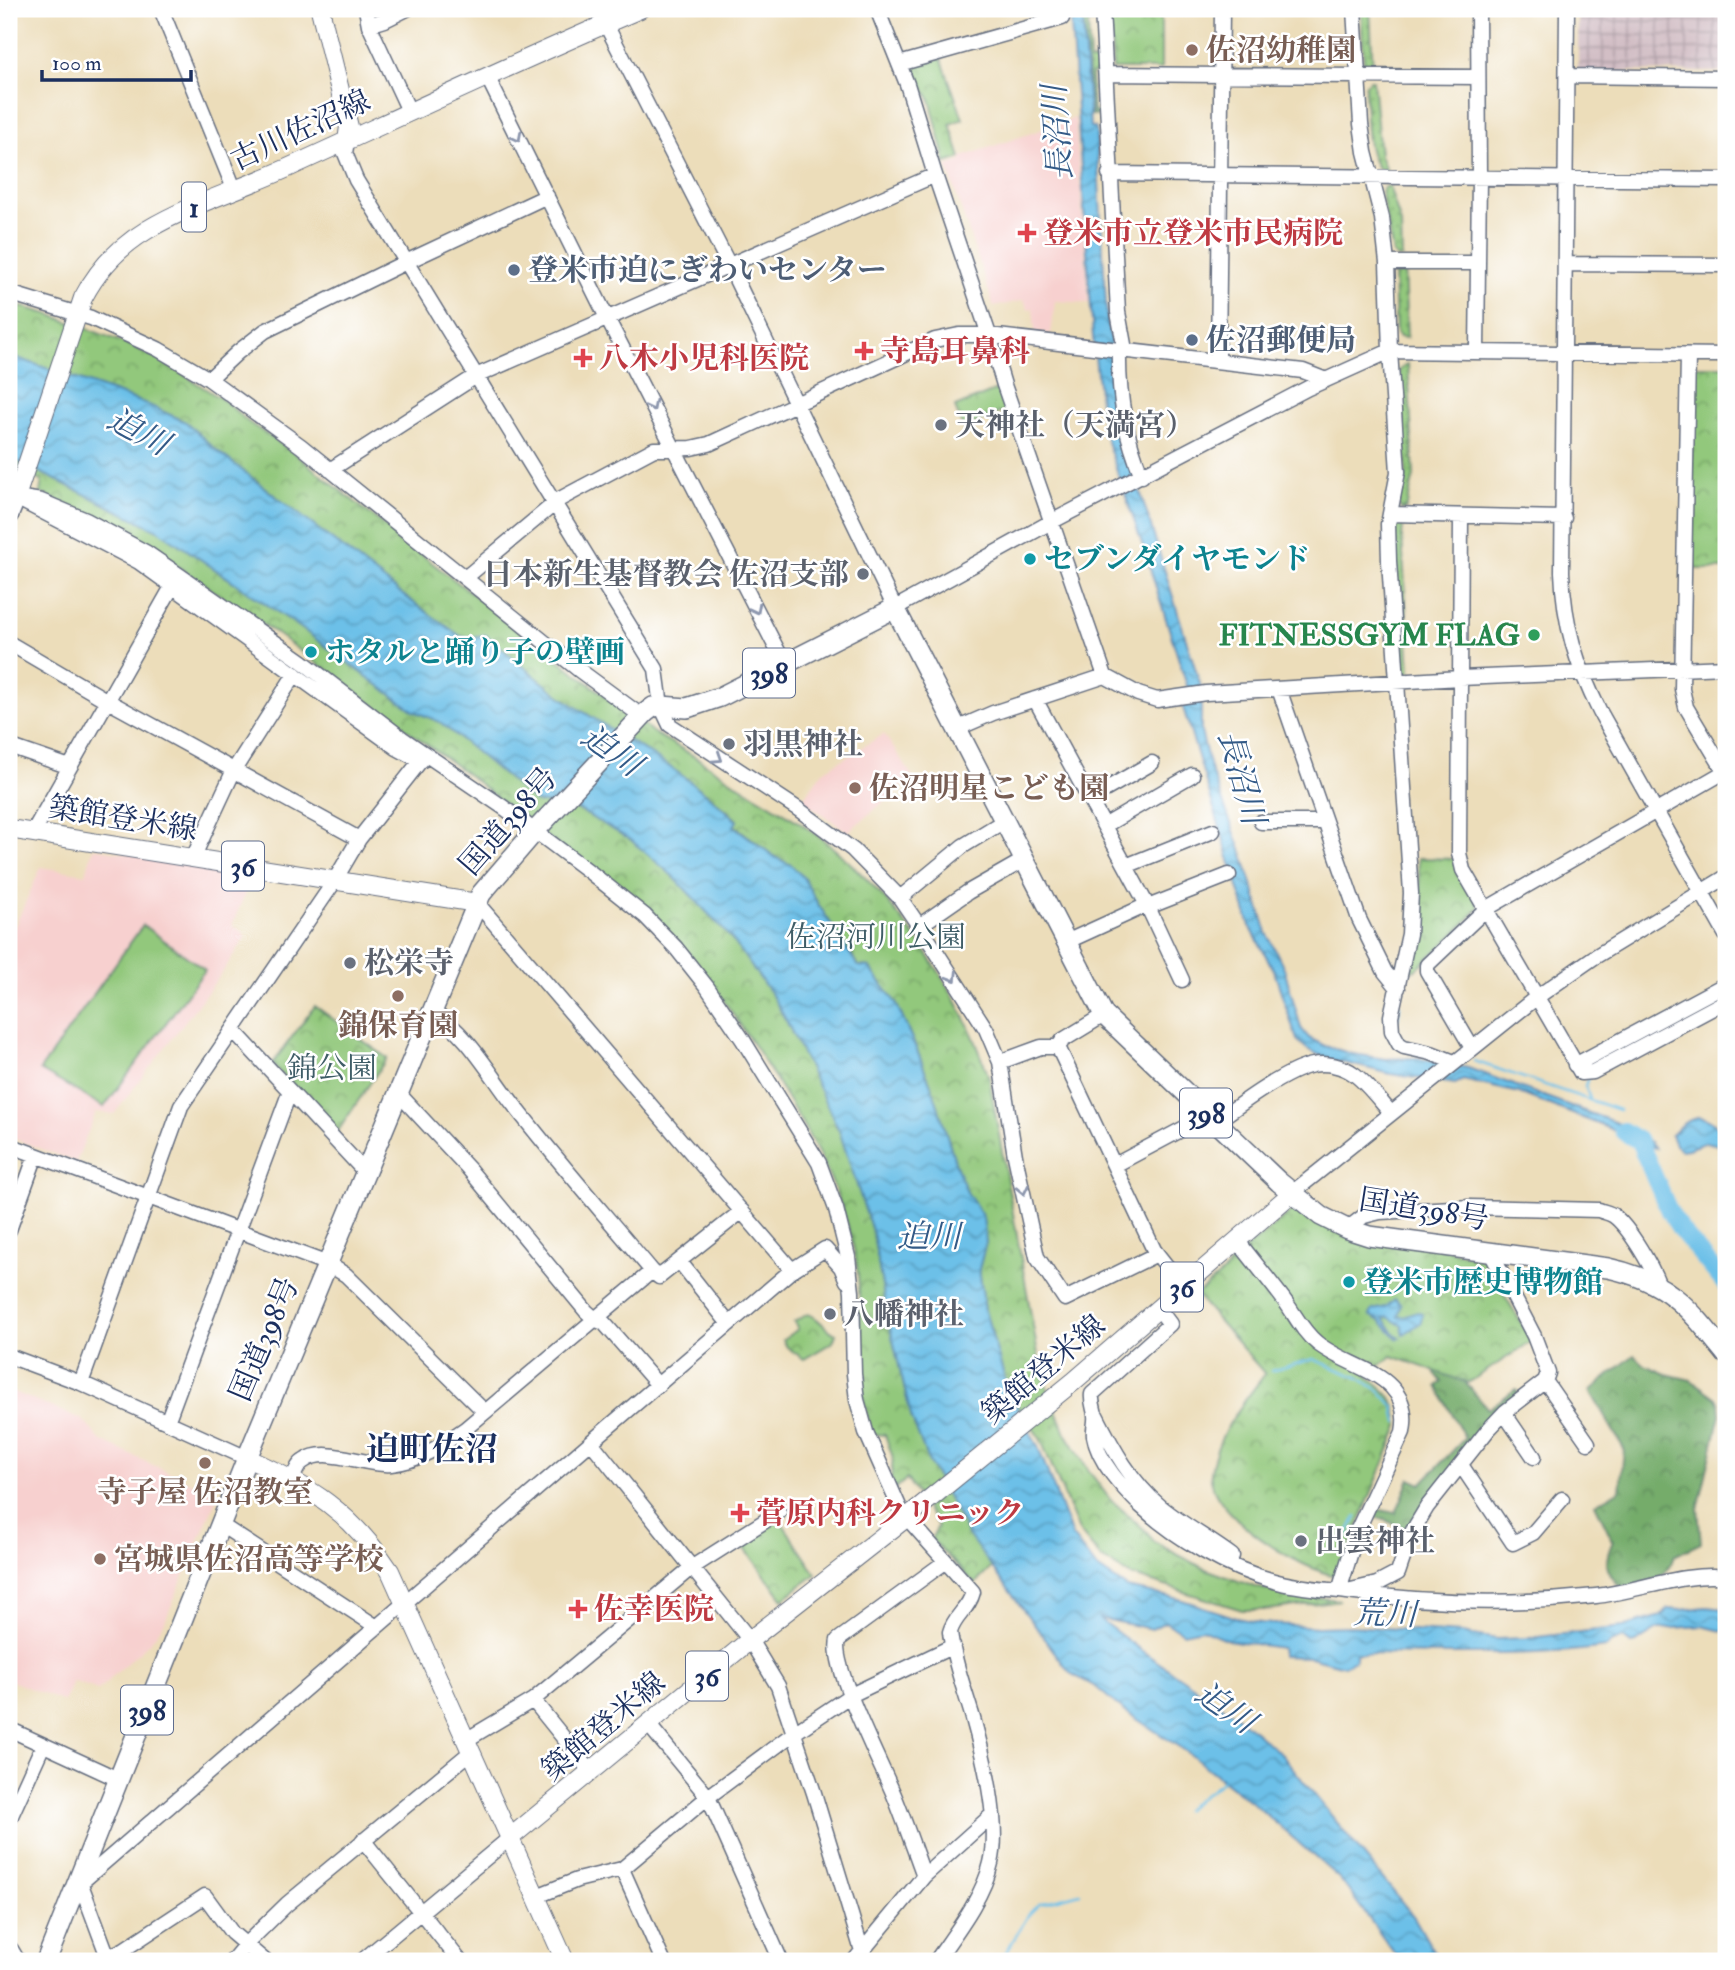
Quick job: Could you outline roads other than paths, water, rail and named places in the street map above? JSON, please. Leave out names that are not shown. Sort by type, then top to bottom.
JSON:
[{"type":"highway","name":"国道398号","points":[[46,1961],[247,1458],[481,894],[638,719],[653,707],[663,712],[687,709],[720,697],[895,608],[1104,1015],[1292,1193],[1321,1216],[1369,1236],[1608,1268],[1642,1277],[1689,1308],[1726,1354]]},
{"type":"highway","points":[[9,1951],[15,1961]]},
{"type":"main road","points":[[320,9],[349,127],[347,141]]},
{"type":"main road","name":"古川佐沼線","points":[[13,498],[76,315],[96,274],[121,248],[167,219],[347,141],[487,76],[602,16],[640,9]]},
{"type":"main road","name":"築館登米線","points":[[9,829],[477,903]]},
{"type":"main road","name":"築館登米線","points":[[511,1837],[750,1640],[1073,1382],[1292,1193]]},
{"type":"main road","points":[[247,1458],[292,1479],[322,1497],[363,1535],[390,1571],[565,1961]]},
{"type":"street","points":[[161,9],[235,191]]},
{"type":"street","points":[[366,9],[369,25],[409,111]]},
{"type":"street","points":[[369,25],[407,9]]},
{"type":"street","points":[[877,9],[924,136],[934,175],[989,335],[1003,386],[1076,587],[1105,676]]},
{"type":"street","points":[[1102,9],[1121,397],[1140,477]]},
{"type":"street","points":[[1218,361],[1222,9]]},
{"type":"street","points":[[1354,9],[1361,124],[1382,218],[1387,263],[1398,472],[1390,514],[1389,561],[1410,893],[1409,934],[1391,1016],[1392,1031],[1398,1044],[1454,1062]]},
{"type":"street","points":[[1477,352],[1478,9]]},
{"type":"street","points":[[1567,9],[1563,605],[1571,639],[1600,712],[1726,935]]},
{"type":"street","points":[[602,16],[729,265],[895,608],[1051,522],[1326,380],[1390,351],[1726,355]]},
{"type":"street","points":[[899,64],[1062,18]]},
{"type":"street","points":[[1106,74],[1478,76]]},
{"type":"street","points":[[487,76],[607,318],[785,665]]},
{"type":"street","points":[[1567,76],[1726,78]]},
{"type":"street","points":[[347,141],[345,153],[350,169],[656,669],[663,712],[676,730],[798,808],[844,843],[900,898],[986,1029],[1000,1062],[1015,1156],[1037,1257],[1065,1299],[1157,1254]]},
{"type":"street","points":[[1109,174],[1726,180]]},
{"type":"street","points":[[330,470],[477,376],[934,175]]},
{"type":"street","points":[[209,379],[265,331],[406,261],[547,196]]},
{"type":"street","points":[[1387,263],[1478,263]]},
{"type":"street","points":[[1566,264],[1726,265]]},
{"type":"street","points":[[9,293],[76,315],[158,349],[209,379],[330,470],[579,670],[636,712],[638,719]]},
{"type":"street","points":[[465,578],[556,503],[653,449],[709,444],[935,340],[959,335],[989,335],[1303,371],[1326,380]]},
{"type":"street","points":[[1472,1048],[1427,971],[1427,965],[1486,909],[1726,771],[1686,707],[1682,689],[1688,355]]},
{"type":"street","points":[[13,498],[28,497],[55,506],[146,553],[272,640],[423,757],[535,831],[645,916],[692,967],[793,1118],[819,1163],[836,1209],[848,1257],[857,1400],[870,1442],[898,1507],[973,1592],[970,1604],[951,1626],[953,1646],[976,1730],[992,1815],[994,1842],[991,1865],[975,1900],[936,1961]]},
{"type":"street","points":[[13,498],[139,562],[397,748],[423,757]]},
{"type":"street","points":[[1390,514],[1564,518]]},
{"type":"street","points":[[1461,516],[1459,853],[1463,870],[1583,1070]]},
{"type":"street","points":[[33,832],[173,585]]},
{"type":"street","points":[[9,643],[106,700],[359,839]]},
{"type":"street","points":[[957,729],[993,713],[1105,676],[1152,699],[1206,693],[1460,678],[1726,667]]},
{"type":"street","points":[[193,858],[234,770],[295,674]]},
{"type":"street","points":[[1279,689],[1359,919],[1385,972],[1398,988]]},
{"type":"street","points":[[1035,699],[1147,906],[1182,980]]},
{"type":"street","points":[[9,747],[70,767]]},
{"type":"street","points":[[81,1383],[181,1106],[334,881],[359,839],[423,757]]},
{"type":"street","points":[[1089,799],[1152,763]]},
{"type":"street","points":[[1104,826],[1192,775]]},
{"type":"street","points":[[900,898],[963,846],[1004,821]]},
{"type":"street","points":[[1261,822],[1325,822]]},
{"type":"street","points":[[1126,866],[1213,831]]},
{"type":"street","points":[[919,926],[968,892],[1024,860]]},
{"type":"street","points":[[1066,942],[1147,906],[1229,875]]},
{"type":"street","points":[[1292,1193],[1537,997],[1593,958],[1726,877]]},
{"type":"street","points":[[477,903],[792,1270]]},
{"type":"street","points":[[1583,1070],[1726,984]]},
{"type":"street","points":[[1583,1070],[1726,1001]]},
{"type":"street","points":[[432,1013],[448,1023],[486,1066],[515,1106],[659,1277],[742,1211]]},
{"type":"street","points":[[1058,1047],[1063,1040],[1104,1015]]},
{"type":"street","points":[[234,1031],[366,1173]]},
{"type":"street","points":[[1000,1062],[1041,1047],[1058,1047]]},
{"type":"street","points":[[1058,1047],[1157,1254],[1183,1287]]},
{"type":"street","points":[[1115,1165],[1212,1119],[1303,1067],[1316,1064],[1330,1065],[1354,1074],[1391,1113]]},
{"type":"street","points":[[167,1422],[290,1091]]},
{"type":"street","points":[[398,1094],[468,1168],[552,1272],[596,1320],[604,1323],[658,1385]]},
{"type":"street","points":[[9,1144],[328,1264],[346,1275],[485,1412]]},
{"type":"street","points":[[9,1230],[36,1155]]},
{"type":"street","points":[[1347,1229],[1364,1216],[1392,1211],[1470,1207],[1599,1210],[1615,1217],[1625,1228],[1654,1273],[1659,1286]]},
{"type":"street","points":[[265,1961],[232,1933],[205,1896],[127,1956],[104,1959],[82,1886],[78,1881],[85,1879],[792,1270],[825,1248],[832,1235],[836,1209]]},
{"type":"street","points":[[1237,1240],[1316,1342],[1376,1374],[1387,1383],[1403,1406],[1403,1432],[1358,1529],[1341,1591]]},
{"type":"street","points":[[825,1248],[841,1267],[852,1292]]},
{"type":"street","points":[[1341,1591],[1377,1584],[1398,1573],[1412,1532],[1427,1507],[1488,1430],[1504,1413],[1545,1381],[1548,1373],[1534,1336],[1490,1251]]},
{"type":"street","points":[[680,1262],[729,1324]]},
{"type":"street","points":[[292,1479],[302,1462],[315,1457],[334,1456],[389,1464],[415,1459],[448,1441],[652,1271]]},
{"type":"street","points":[[1158,1308],[1170,1324],[1096,1389],[1091,1401],[1095,1414],[1094,1435],[1097,1446],[1127,1492],[1166,1527],[1244,1570],[1291,1585],[1341,1591],[1395,1597],[1520,1601],[1599,1596],[1705,1576],[1724,1575]]},
{"type":"street","points":[[9,1356],[81,1383],[247,1458]]},
{"type":"street","points":[[1545,1381],[1588,1443]]},
{"type":"street","points":[[1504,1413],[1534,1457]]},
{"type":"street","points":[[591,1442],[750,1640],[778,1686],[858,1956]]},
{"type":"street","points":[[1461,1465],[1513,1543],[1533,1533],[1562,1499]]},
{"type":"street","points":[[232,1961],[287,1904],[469,1746],[533,1700],[691,1568],[779,1512]]},
{"type":"street","points":[[221,1525],[377,1627]]},
{"type":"street","points":[[924,1876],[894,1795],[850,1695],[835,1648],[838,1640],[945,1562]]},
{"type":"street","points":[[537,1896],[577,1880],[622,1869],[708,1797],[850,1695],[953,1646]]},
{"type":"street","points":[[533,1700],[591,1772]]},
{"type":"street","points":[[648,1724],[708,1797],[781,1961]]},
{"type":"street","points":[[9,1730],[120,1780]]},
{"type":"street","points":[[9,1820],[43,1745]]},
{"type":"street","points":[[858,1956],[924,1876],[992,1815]]},
{"type":"street","points":[[362,1961],[511,1837]]},
{"type":"street","points":[[363,1840],[460,1961]]},
{"type":"street","points":[[622,1869],[663,1961]]},
{"type":"water","points":[[1070,9],[1082,9],[1090,127],[1095,127],[1096,131],[1107,322],[1113,355],[1119,424],[1201,687],[1201,732],[1210,768],[1243,855],[1267,933],[1284,968],[1301,1028],[1309,1038],[1325,1046],[1353,1054],[1385,1059],[1415,1058],[1468,1068],[1622,1125],[1655,1148],[1634,1142],[1616,1131],[1519,1093],[1463,1080],[1455,1084],[1391,1074],[1325,1058],[1307,1049],[1297,1040],[1274,971],[1250,926],[1182,704],[1188,689],[1103,430],[1093,337]]},
{"type":"water","name":"迫川","points":[[9,355],[144,403],[186,422],[216,450],[407,598],[463,638],[486,635],[559,695],[698,788],[737,821],[734,826],[776,858],[791,865],[803,877],[858,966],[869,967],[896,1003],[916,1048],[934,1093],[957,1168],[967,1192],[983,1217],[986,1242],[979,1269],[985,1311],[1009,1393],[1038,1447],[1072,1536],[1096,1567],[1127,1588],[1179,1599],[1261,1623],[1462,1633],[1497,1639],[1623,1627],[1661,1616],[1668,1609],[1726,1609],[1726,1632],[1702,1626],[1658,1629],[1631,1644],[1623,1638],[1607,1647],[1544,1653],[1356,1653],[1356,1659],[1344,1666],[1310,1657],[1282,1656],[1281,1648],[1228,1640],[1202,1629],[1183,1633],[1165,1622],[1152,1629],[1098,1618],[1238,1717],[1282,1755],[1414,1917],[1439,1961],[1400,1961],[1340,1879],[1260,1809],[1187,1752],[1123,1710],[1096,1687],[1070,1673],[969,1536],[927,1458],[911,1416],[888,1319],[873,1234],[839,1130],[772,995],[731,938],[674,877],[631,840],[574,807],[536,802],[440,722],[414,711],[301,628],[158,530],[9,457]]},
{"type":"water","points":[[1697,1117],[1707,1119],[1715,1125],[1721,1142],[1718,1145],[1706,1142],[1681,1150],[1675,1145],[1671,1135],[1682,1124]]},
{"type":"water","points":[[1395,1299],[1401,1305],[1398,1317],[1418,1312],[1423,1315],[1420,1323],[1404,1334],[1402,1326],[1388,1317],[1384,1318],[1400,1338],[1398,1339],[1381,1321],[1370,1315],[1373,1310],[1386,1307]]},
{"type":"waterway","points":[[1416,926],[1417,908]]},
{"type":"waterway","points":[[1677,1019],[1726,992]]},
{"type":"waterway","points":[[1398,1019],[1400,1005]]},
{"type":"waterway","points":[[1474,1061],[1619,1110]]},
{"type":"waterway","points":[[1588,1077],[1585,1086],[1590,1099]]},
{"type":"waterway","name":"長沼川","points":[[1623,1131],[1639,1141],[1669,1211],[1726,1285]]},
{"type":"waterway","points":[[1271,1371],[1313,1359],[1359,1378],[1380,1391],[1394,1407],[1397,1422]]},
{"type":"waterway","points":[[1346,1537],[1356,1517]]},
{"type":"waterway","points":[[1184,1810],[1223,1780]]},
{"type":"waterway","points":[[1001,1961],[1029,1914],[1039,1904],[1080,1893]]},
{"type":"place","name":"佐沼幼稚園","points":[[1192,50]]},
{"type":"place","name":"登米市立登米市民病院","points":[[1027,233]]},
{"type":"place","name":"登米市迫にぎわいセンター","points":[[514,270]]},
{"type":"place","name":"佐沼郵便局","points":[[1192,340]]},
{"type":"place","name":"寺島耳鼻科","points":[[864,351]]},
{"type":"place","name":"八木小児科医院","points":[[583,358]]},
{"type":"place","name":"天神社（天満宮）","points":[[941,425]]},
{"type":"place","name":"セブンダイヤモンド","points":[[1030,559]]},
{"type":"place","name":"日本新生基督教会 佐沼支部","points":[[863,574]]},
{"type":"place","name":"FITNESSGYM FLAG","points":[[1534,635]]},
{"type":"place","name":"ホタルと踊り子の壁画","points":[[311,652]]},
{"type":"place","name":"羽黒神社","points":[[729,744]]},
{"type":"place","name":"佐沼明星こども園","points":[[855,788]]},
{"type":"place","name":"松栄寺","points":[[350,963]]},
{"type":"place","name":"錦保育園","points":[[398,996]]},
{"type":"place","name":"登米市歴史博物館","points":[[1349,1282]]},
{"type":"place","name":"八幡神社","points":[[830,1314]]},
{"type":"place","name":"寺子屋 佐沼教室","points":[[205,1463]]},
{"type":"place","name":"菅原内科クリニック","points":[[740,1513]]},
{"type":"place","name":"出雲神社","points":[[1301,1541]]},
{"type":"place","name":"宮城県佐沼高等学校","points":[[100,1559]]},
{"type":"place","name":"佐幸医院","points":[[578,1609]]},
{"type":"district","name":"迫町佐沼","points":[[432,1448]]},
{"type":"park label","name":"佐沼河川公園","points":[[876,937]]},
{"type":"park label","name":"錦公園","points":[[332,1068]]},
{"type":"water label","name":"荒川","points":[[1385,1613]]}]
